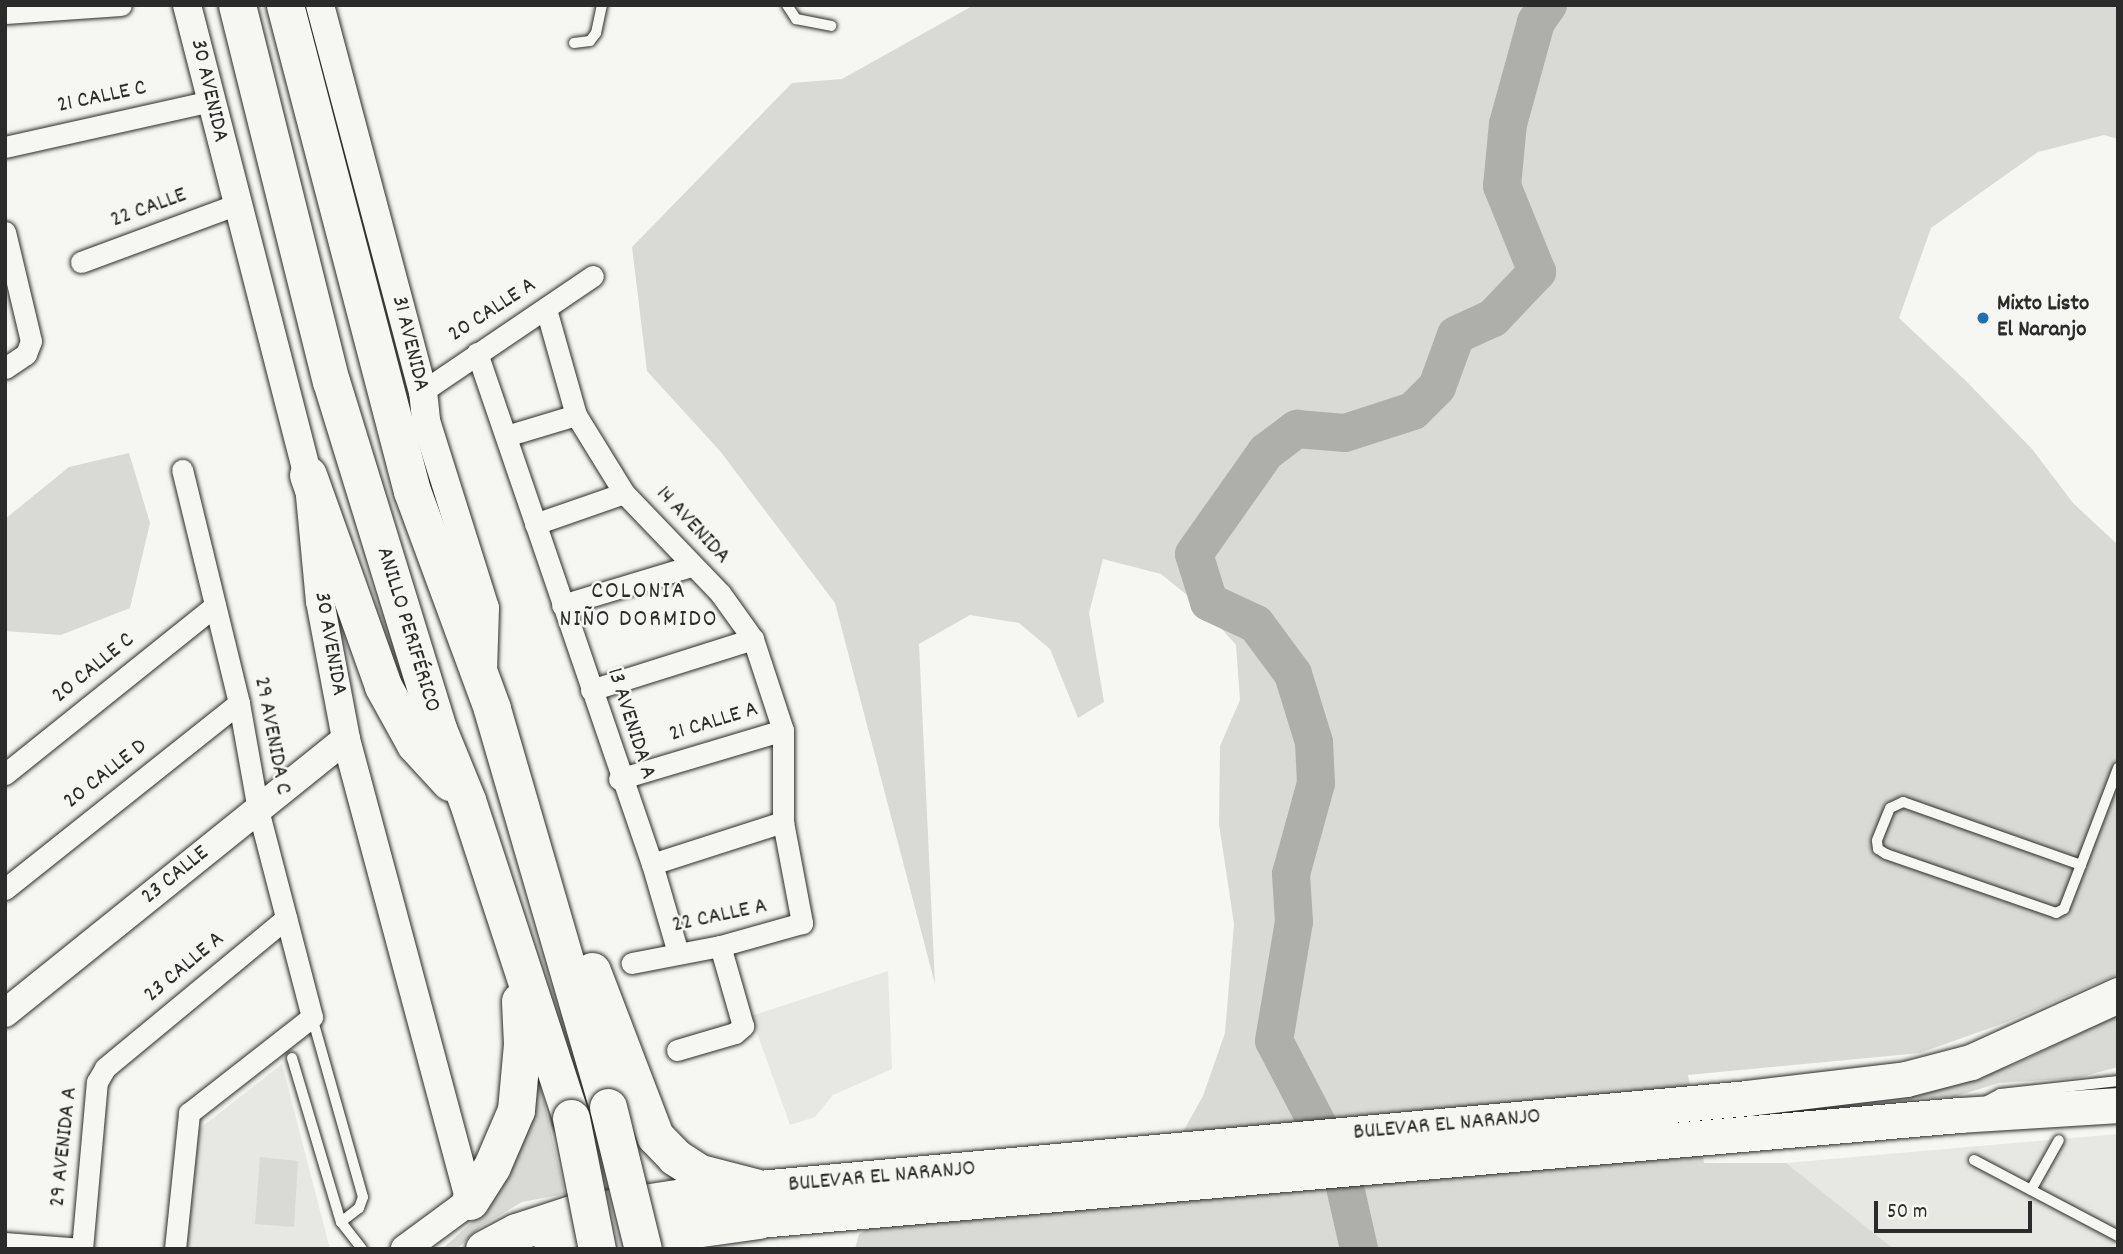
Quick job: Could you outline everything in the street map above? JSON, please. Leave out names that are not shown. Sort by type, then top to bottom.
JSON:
[{"type":"highway","name":"ANILLO PERIFÉRICO","points":[[237,5],[331,381],[438,729],[467,800],[571,1118],[597,1249]]},
{"type":"highway","name":"ANILLO PERIFÉRICO","points":[[285,5],[412,491],[482,683],[517,794],[608,1107],[643,1249]]},
{"type":"highway","points":[[308,475],[383,686],[415,744],[467,800]]},
{"type":"highway","points":[[517,794],[558,876],[655,1136],[675,1157],[700,1172],[775,1203]]},
{"type":"highway","points":[[470,1201],[492,1166],[516,1110],[522,1044],[517,955]]},
{"type":"highway","points":[[484,1249],[516,1232],[571,1214],[775,1203]]},
{"type":"highway","points":[[552,1249],[775,1203]]},
{"type":"highway","points":[[720,1249],[775,1203]]},
{"type":"main road","name":"BULEVAR EL NARANJO","points":[[775,1203],[1747,1098],[1943,1070],[2019,1043],[2118,995]]},
{"type":"main road","name":"BULEVAR EL NARANJO","points":[[775,1203],[1750,1135],[1959,1115],[2118,1105]]},
{"type":"street","points":[[5,13],[121,5]]},
{"type":"street","name":"30 AVENIDA","points":[[187,5],[235,205],[308,475],[320,601],[346,738],[470,1201]]},
{"type":"street","name":"31 AVENIDA","points":[[320,5],[423,391],[426,421],[485,608],[482,683]]},
{"type":"street","name":"21 CALLE C","points":[[5,146],[211,101]]},
{"type":"street","name":"22 CALLE","points":[[81,262],[235,205]]},
{"type":"street","points":[[5,232],[31,341],[26,354],[5,368]]},
{"type":"street","name":"20 CALLE A","points":[[423,391],[593,276]]},
{"type":"street","name":"14 AVENIDA","points":[[546,309],[576,415],[624,492],[691,566],[720,593],[753,639],[783,730],[783,822],[800,906]]},
{"type":"street","name":"13 AVENIDA A","points":[[477,353],[619,779],[652,864],[678,953]]},
{"type":"street","points":[[506,436],[576,415]]},
{"type":"street","name":"29 AVENIDA C","points":[[182,470],[239,703],[258,810],[312,1014]]},
{"type":"street","points":[[535,524],[624,492]]},
{"type":"street","points":[[562,605],[691,566]]},
{"type":"street","name":"20 CALLE C","points":[[5,774],[215,606]]},
{"type":"street","points":[[591,690],[753,639]]},
{"type":"street","name":"20 CALLE D","points":[[5,889],[239,703]]},
{"type":"street","name":"21 CALLE A","points":[[619,779],[783,730]]},
{"type":"street","name":"23 CALLE","points":[[5,1013],[346,738]]},
{"type":"street","points":[[652,864],[783,822]]},
{"type":"street","name":"22 CALLE A","points":[[632,963],[794,928],[802,923],[800,906]]},
{"type":"street","name":"23 CALLE A","points":[[118,1058],[286,918]]},
{"type":"street","points":[[677,1049],[741,1030],[743,1020],[720,946]]},
{"type":"street","points":[[175,1249],[184,1127],[198,1105],[312,1014]]},
{"type":"street","name":"29 AVENIDA A","points":[[81,1249],[97,1082],[118,1058]]},
{"type":"street","points":[[405,1249],[470,1201]]},
{"type":"street","points":[[5,1243],[81,1249]]},
{"type":"lane","points":[[574,43],[590,41],[596,33],[602,5]]},
{"type":"lane","points":[[787,5],[796,19],[831,26]]},
{"type":"lane","points":[[2081,865],[1903,802],[1890,808],[1877,841],[1878,849],[1886,854],[2048,912],[2064,909],[2081,865],[2118,768]]},
{"type":"lane","points":[[312,1014],[363,1197],[359,1208],[341,1222]]},
{"type":"lane","points":[[292,1058],[341,1222],[362,1249]]},
{"type":"lane","points":[[1959,1115],[2000,1094],[2118,1082]]},
{"type":"lane","points":[[2031,1190],[2059,1140]]},
{"type":"lane","points":[[1974,1160],[2118,1236]]},
{"type":"shaded area","points":[[974,5],[2118,5],[2118,139],[2104,135],[2038,152],[1931,228],[1899,318],[1965,380],[2032,449],[2073,503],[2118,545],[2118,974],[2007,1022],[1920,1053],[1688,1075],[1704,1163],[1786,1163],[1894,1249],[855,1249],[859,1234],[905,1211],[1161,1171],[1203,1096],[1225,1033],[1234,924],[1219,824],[1220,746],[1240,700],[1236,645],[1203,608],[1161,574],[1103,559],[1089,613],[1104,702],[1078,718],[1050,649],[1019,623],[970,615],[919,644],[935,984],[835,603],[720,451],[647,371],[632,247],[792,83],[842,79]]},
{"type":"shaded area","points":[[129,453],[150,523],[130,608],[61,635],[5,631],[5,519],[69,467]]},
{"type":"shaded area","points":[[888,971],[892,1069],[833,1095],[815,1117],[790,1125],[751,1016]]},
{"type":"shaded area","points":[[2118,1015],[2118,1067],[2077,1078],[1999,1083],[1953,1097],[1859,1100],[1949,1086],[2015,1064]]},
{"type":"shaded area","points":[[534,1057],[565,1194],[522,1202],[480,1227],[457,1249],[442,1249],[482,1213],[508,1177],[529,1116]]},
{"type":"shaded area","points":[[282,1064],[330,1249],[183,1249],[194,1133]]},
{"type":"shaded area","points":[[2118,1134],[2118,1249],[1894,1249],[1786,1163]]},
{"type":"shaded area","points":[[260,1157],[298,1161],[294,1227],[255,1224]]},
{"type":"waterway","points":[[1359,1249],[1341,1169],[1274,1041],[1294,922],[1291,874],[1316,783],[1314,742],[1293,674],[1256,624],[1209,602],[1194,554],[1266,452],[1297,429],[1345,433],[1413,411],[1437,387],[1456,335],[1493,318],[1537,272],[1502,186],[1508,124],[1536,22],[1548,5]]},
{"type":"place","name":"Mixto Listo El Naranjo","points":[[1983,318]]},
{"type":"district","name":"COLONIA NIÑO DORMIDO","points":[[639,607]]}]
